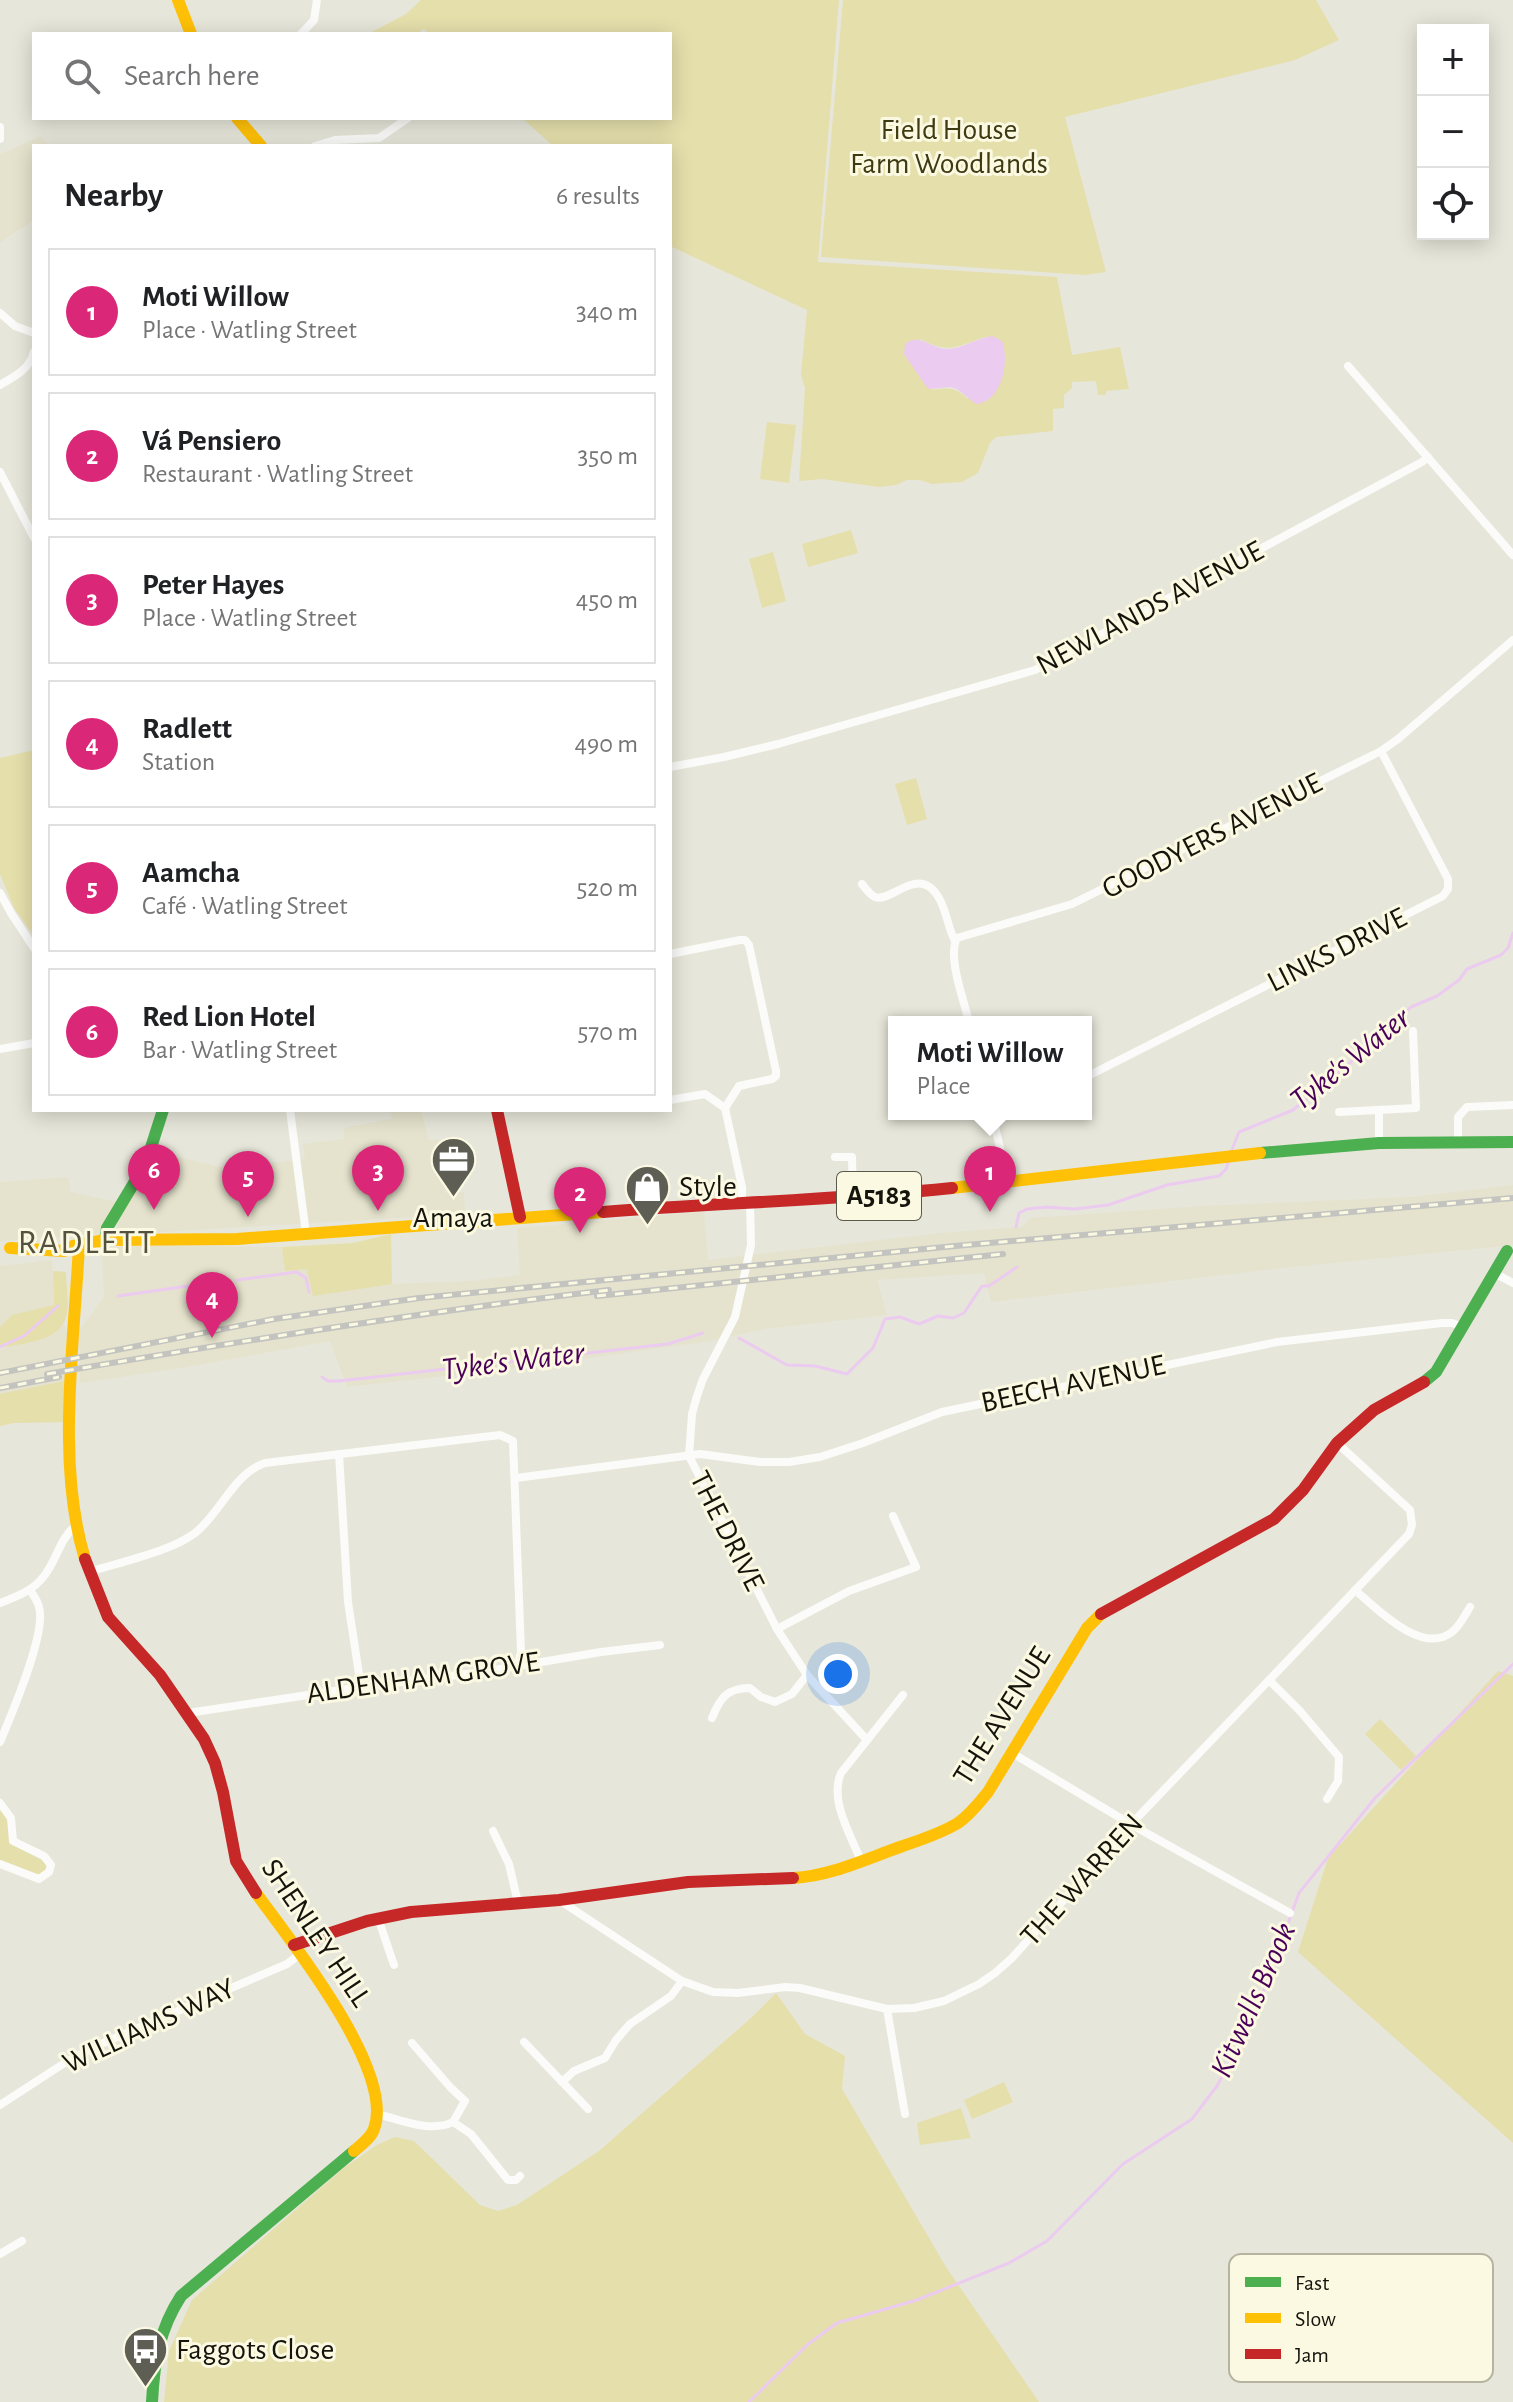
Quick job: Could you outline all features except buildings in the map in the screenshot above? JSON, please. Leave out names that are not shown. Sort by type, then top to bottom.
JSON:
[{"type":"street","points":[[178,0],[190,32]]},
{"type":"street","points":[[303,32],[314,20],[317,0]]},
{"type":"street","points":[[239,120],[259,144]]},
{"type":"street","points":[[322,144],[335,140],[379,138],[405,120]]},
{"type":"street","points":[[0,127],[0,139]]},
{"type":"street","points":[[0,313],[15,326],[32,332]]},
{"type":"street","points":[[0,385],[23,371],[32,359]]},
{"type":"street","points":[[1348,366],[1513,555]]},
{"type":"street","name":"NEWLANDS AVENUE","points":[[672,767],[778,744],[1035,670],[1304,527],[1428,457]]},
{"type":"street","points":[[0,472],[32,534]]},
{"type":"street","name":"GOODYERS AVENUE","points":[[955,941],[961,936],[1072,904],[1105,890],[1381,751],[1513,640]]},
{"type":"street","name":"LINKS DRIVE","points":[[1092,1074],[1443,896],[1448,889],[1448,879],[1381,751]]},
{"type":"street","points":[[862,884],[879,899],[888,897],[904,885],[915,883],[931,889],[939,898],[955,941],[953,959],[967,1016]]},
{"type":"street","points":[[0,893],[32,945]]},
{"type":"street","points":[[672,954],[745,940],[749,945],[776,1071],[776,1076],[739,1086],[725,1108],[705,1094],[672,1100]]},
{"type":"street","points":[[1339,1112],[1416,1108],[1413,1031]]},
{"type":"street","points":[[0,1049],[32,1043]]},
{"type":"street","points":[[1458,1142],[1458,1117],[1463,1109],[1471,1105],[1513,1105]]},
{"type":"street","name":"THE DRIVE","points":[[725,1108],[746,1202],[751,1245],[735,1317],[697,1396],[692,1414],[689,1456],[777,1629],[807,1675],[867,1740]]},
{"type":"street","points":[[1379,1110],[1379,1143]]},
{"type":"street","points":[[105,1240],[107,1228],[146,1163],[162,1112]]},
{"type":"street","points":[[290,1112],[306,1234]]},
{"type":"street","points":[[497,1112],[520,1217]]},
{"type":"street","points":[[993,1120],[1008,1182]]},
{"type":"street","name":"A5183","points":[[5,1249],[64,1251],[105,1240],[237,1239],[520,1217],[853,1198],[1245,1153],[1379,1143],[1513,1142]]},
{"type":"street","points":[[835,1157],[852,1157],[853,1198]]},
{"type":"street","name":"SHENLEY HILL","points":[[76,1246],[70,1470],[75,1526],[89,1572],[108,1617],[160,1675],[204,1739],[215,1763],[236,1861],[350,2028],[374,2087],[377,2114]]},
{"type":"street","name":"THE AVENUE","points":[[297,1949],[378,1918],[411,1912],[559,1900],[688,1882],[810,1877],[941,1832],[959,1822],[988,1792],[1087,1628],[1103,1611],[1274,1519],[1303,1490],[1337,1443],[1374,1410],[1436,1372],[1507,1251]]},
{"type":"street","points":[[1494,1273],[1513,1283]]},
{"type":"street","name":"BEECH AVENUE","points":[[516,1478],[700,1454],[760,1462],[789,1462],[820,1457],[863,1443],[942,1412],[1224,1352],[1277,1342],[1442,1323],[1463,1327]]},
{"type":"street","points":[[89,1572],[175,1545],[191,1536],[206,1524],[253,1467],[265,1463],[500,1435],[513,1441],[516,1478],[521,1652],[518,1664]]},
{"type":"street","name":"THE WARREN","points":[[559,1900],[682,1981],[713,1992],[800,1988],[887,2009],[914,2008],[944,2001],[995,1973],[1409,1534],[1413,1517],[1410,1510],[1337,1443]]},
{"type":"street","points":[[339,1454],[348,1602],[361,1687]]},
{"type":"street","points":[[777,1629],[849,1591],[916,1567],[893,1516]]},
{"type":"street","points":[[0,1603],[30,1590],[42,1580],[62,1540],[75,1526]]},
{"type":"street","points":[[0,1742],[29,1667],[39,1622],[40,1608],[30,1590]]},
{"type":"street","points":[[1355,1590],[1402,1629],[1434,1639],[1452,1632],[1470,1607]]},
{"type":"street","name":"ALDENHAM GROVE","points":[[188,1713],[660,1645]]},
{"type":"street","points":[[712,1718],[718,1702],[731,1691],[750,1688],[761,1697],[775,1702],[792,1694],[807,1675]]},
{"type":"street","points":[[1269,1680],[1339,1757],[1338,1781],[1327,1799]]},
{"type":"street","points":[[861,1861],[836,1797],[837,1784],[841,1773],[903,1695]]},
{"type":"street","points":[[1012,1753],[1132,1825],[1290,1913]]},
{"type":"street","points":[[0,1803],[11,1818],[13,1841],[44,1856],[51,1865],[49,1872],[39,1879],[0,1864]]},
{"type":"street","points":[[493,1831],[509,1864],[518,1903]]},
{"type":"street","points":[[378,1918],[394,1965]]},
{"type":"street","name":"WILLIAMS WAY","points":[[2,2101],[94,2047],[287,1964],[297,1949]]},
{"type":"street","points":[[562,2082],[574,2071],[605,2058],[630,2024],[671,1996],[682,1981]]},
{"type":"street","points":[[887,2009],[905,2114]]},
{"type":"street","points":[[524,2042],[588,2109]]},
{"type":"street","points":[[152,2402],[154,2354],[159,2335],[181,2296],[365,2142],[374,2130],[377,2114],[432,2127],[443,2127],[453,2122],[464,2099],[412,2043]]},
{"type":"street","points":[[453,2122],[471,2134],[508,2180],[516,2180],[520,2176]]},
{"type":"street","points":[[0,2254],[22,2241]]},
{"type":"shaded area","points":[[41,136],[47,144],[32,144],[32,221],[0,242],[0,154]]},
{"type":"shaded area","points":[[992,336],[1002,341],[1004,349],[1002,379],[992,396],[976,404],[957,389],[928,389],[904,354],[905,344],[910,341],[921,340],[947,349]]},
{"type":"shaded area","points":[[391,1112],[422,1112],[429,1140],[439,1139],[445,1193],[464,1192],[465,1214],[126,1234],[118,1230],[117,1222],[157,1152],[225,1168],[305,1159],[303,1144],[344,1139],[344,1128],[392,1119]]},
{"type":"shaded area","points":[[68,1177],[71,1192],[117,1202],[99,1234],[0,1241],[0,1182]]},
{"type":"shaded area","points":[[1513,1185],[1513,1245],[991,1302],[984,1273],[877,1280],[887,1315],[764,1329],[704,1342],[500,1370],[347,1387],[330,1341],[80,1383],[79,1330],[104,1297],[102,1253],[105,1248],[282,1247],[285,1271],[307,1269],[313,1295],[392,1284],[472,1281],[520,1275],[517,1228],[704,1212],[708,1260],[941,1233],[1022,1227],[1030,1218],[1202,1206],[1411,1197]]},
{"type":"shaded area","points":[[52,1260],[54,1305],[13,1315],[0,1327],[0,1266]]},
{"type":"shaded area","points":[[58,1315],[68,1332],[64,1422],[0,1426],[0,1350],[27,1338]]},
{"type":"green space","points":[[421,0],[839,0],[818,262],[1057,277],[1072,355],[1120,347],[1129,389],[1106,391],[1106,395],[1098,395],[1096,381],[1072,382],[1072,388],[1064,395],[1064,408],[1053,409],[1053,431],[996,437],[990,443],[978,473],[962,482],[932,484],[907,480],[879,487],[822,479],[799,481],[805,388],[801,375],[807,310],[672,247],[672,144],[551,144],[524,120],[672,120],[672,32],[428,32],[424,29],[419,32],[372,32],[406,14]],"holes":[[[985,337],[968,399],[952,389],[933,390],[920,339],[946,348]]]},
{"type":"green space","name":"Field House Farm Woodlands","points":[[843,0],[1316,0],[1339,40],[1295,60],[1065,117],[1106,272],[1085,275],[821,257]]},
{"type":"green space","points":[[767,422],[796,425],[789,483],[760,479]]},
{"type":"green space","points":[[851,530],[858,553],[808,567],[802,544]]},
{"type":"green space","points":[[773,552],[786,601],[762,608],[749,559]]},
{"type":"green space","points":[[32,750],[32,933],[14,908],[0,874],[0,758]]},
{"type":"green space","points":[[916,778],[927,819],[907,825],[895,784]]},
{"type":"green space","points":[[391,1234],[392,1284],[313,1296],[307,1269],[285,1271],[282,1247],[353,1243]]},
{"type":"green space","points":[[53,1271],[66,1272],[68,1306],[62,1325],[56,1332],[39,1340],[0,1348],[0,1327],[12,1315],[54,1305]]},
{"type":"green space","points":[[65,1381],[64,1422],[0,1426],[0,1394]]},
{"type":"green space","points":[[1498,1671],[1513,1676],[1513,2143],[1298,1952],[1328,1858]]},
{"type":"green space","points":[[1380,1719],[1416,1756],[1401,1770],[1365,1734]]},
{"type":"green space","points":[[0,1808],[8,1822],[9,1843],[47,1863],[47,1870],[39,1876],[0,1860]]},
{"type":"green space","points":[[776,1993],[805,2034],[845,2056],[842,2089],[946,2267],[1039,2402],[164,2402],[169,2351],[192,2300],[345,2167],[377,2145],[395,2137],[414,2141],[480,2205],[498,2211],[517,2205],[599,2151]]},
{"type":"green space","points":[[1004,2082],[1013,2102],[972,2119],[964,2100]]},
{"type":"green space","points":[[961,2108],[971,2138],[920,2145],[917,2123]]},
{"type":"waterway","name":"Tyke's Water","points":[[1231,1152],[1239,1132],[1293,1110],[1411,1007],[1437,996],[1459,980],[1467,969],[1501,955],[1508,948],[1513,933]]},
{"type":"waterway","name":"Tyke's Water","points":[[1016,1227],[1019,1213],[1027,1209],[1108,1205],[1167,1185],[1219,1176],[1229,1160]]},
{"type":"waterway","name":"Tyke's Water","points":[[739,1338],[787,1365],[815,1366],[847,1374],[873,1348],[885,1319],[900,1317],[919,1324],[938,1316],[953,1318],[964,1313],[982,1286],[989,1286],[1017,1267]]},
{"type":"waterway","name":"Tyke's Water","points":[[237,1280],[297,1272],[306,1278],[309,1292]]},
{"type":"waterway","name":"Tyke's Water","points":[[118,1296],[209,1283]]},
{"type":"waterway","name":"Tyke's Water","points":[[0,1347],[24,1336],[58,1306]]},
{"type":"waterway","name":"Tyke's Water","points":[[322,1377],[328,1381],[339,1381],[668,1344],[703,1333]]},
{"type":"waterway","name":"Kitwells Brook","points":[[749,2402],[807,2345],[837,2323],[917,2300],[1009,2263],[1047,2241],[1123,2164],[1192,2119],[1217,2086],[1256,2012],[1299,1893],[1375,1798],[1513,1664]]},
{"type":"railway","points":[[0,1373],[274,1319],[419,1298],[955,1246],[1513,1198]]},
{"type":"railway","points":[[597,1296],[1003,1254]]},
{"type":"railway","points":[[47,1374],[328,1328],[609,1290]]},
{"type":"railway","points":[[0,1388],[59,1377]]},
{"type":"traffic: fast","points":[[105,1240],[107,1228],[146,1163],[162,1112]]},
{"type":"traffic: fast","points":[[1260,1153],[1379,1143],[1513,1142]]},
{"type":"traffic: fast","points":[[1424,1382],[1436,1372],[1507,1251]]},
{"type":"traffic: fast","points":[[152,2402],[159,2347],[167,2321],[181,2296],[354,2151]]},
{"type":"traffic: slow","points":[[178,0],[190,32]]},
{"type":"traffic: slow","points":[[239,120],[259,144]]},
{"type":"traffic: slow","points":[[952,1188],[1260,1153]]},
{"type":"traffic: slow","points":[[10,1248],[64,1251],[73,1246],[105,1240],[237,1239],[603,1212]]},
{"type":"traffic: slow","points":[[79,1246],[69,1444],[76,1523],[85,1559]]},
{"type":"traffic: slow","points":[[793,1878],[821,1874],[861,1862],[958,1823],[988,1792],[1087,1628],[1101,1614]]},
{"type":"traffic: slow","points":[[256,1893],[336,2006],[369,2074],[377,2104],[374,2129],[354,2151]]},
{"type":"traffic: jam","points":[[497,1112],[520,1217]]},
{"type":"traffic: jam","points":[[603,1212],[952,1188]]},
{"type":"traffic: jam","points":[[1101,1614],[1274,1519],[1303,1490],[1337,1443],[1374,1410],[1424,1382]]},
{"type":"traffic: jam","points":[[85,1559],[108,1617],[160,1675],[204,1739],[223,1792],[236,1861],[256,1893]]},
{"type":"traffic: jam","points":[[294,1945],[367,1921],[411,1912],[559,1900],[688,1882],[793,1878]]},
{"type":"place","name":"Amaya","points":[[453,1199]]},
{"type":"place","name":"Red Lion Hotel","points":[[154,1210]]},
{"type":"place","name":"Peter Hayes","points":[[378,1211]]},
{"type":"place","name":"Moti Willow","points":[[990,1212]]},
{"type":"place","name":"Aamcha","points":[[248,1217]]},
{"type":"place","name":"Style","points":[[648,1226]]},
{"type":"place","name":"Vá Pensiero","points":[[580,1233]]},
{"type":"place","name":"Radlett","points":[[212,1338]]},
{"type":"place","name":"Faggots Close","points":[[145,2389]]},
{"type":"district","name":"RADLETT","points":[[87,1243]]}]
